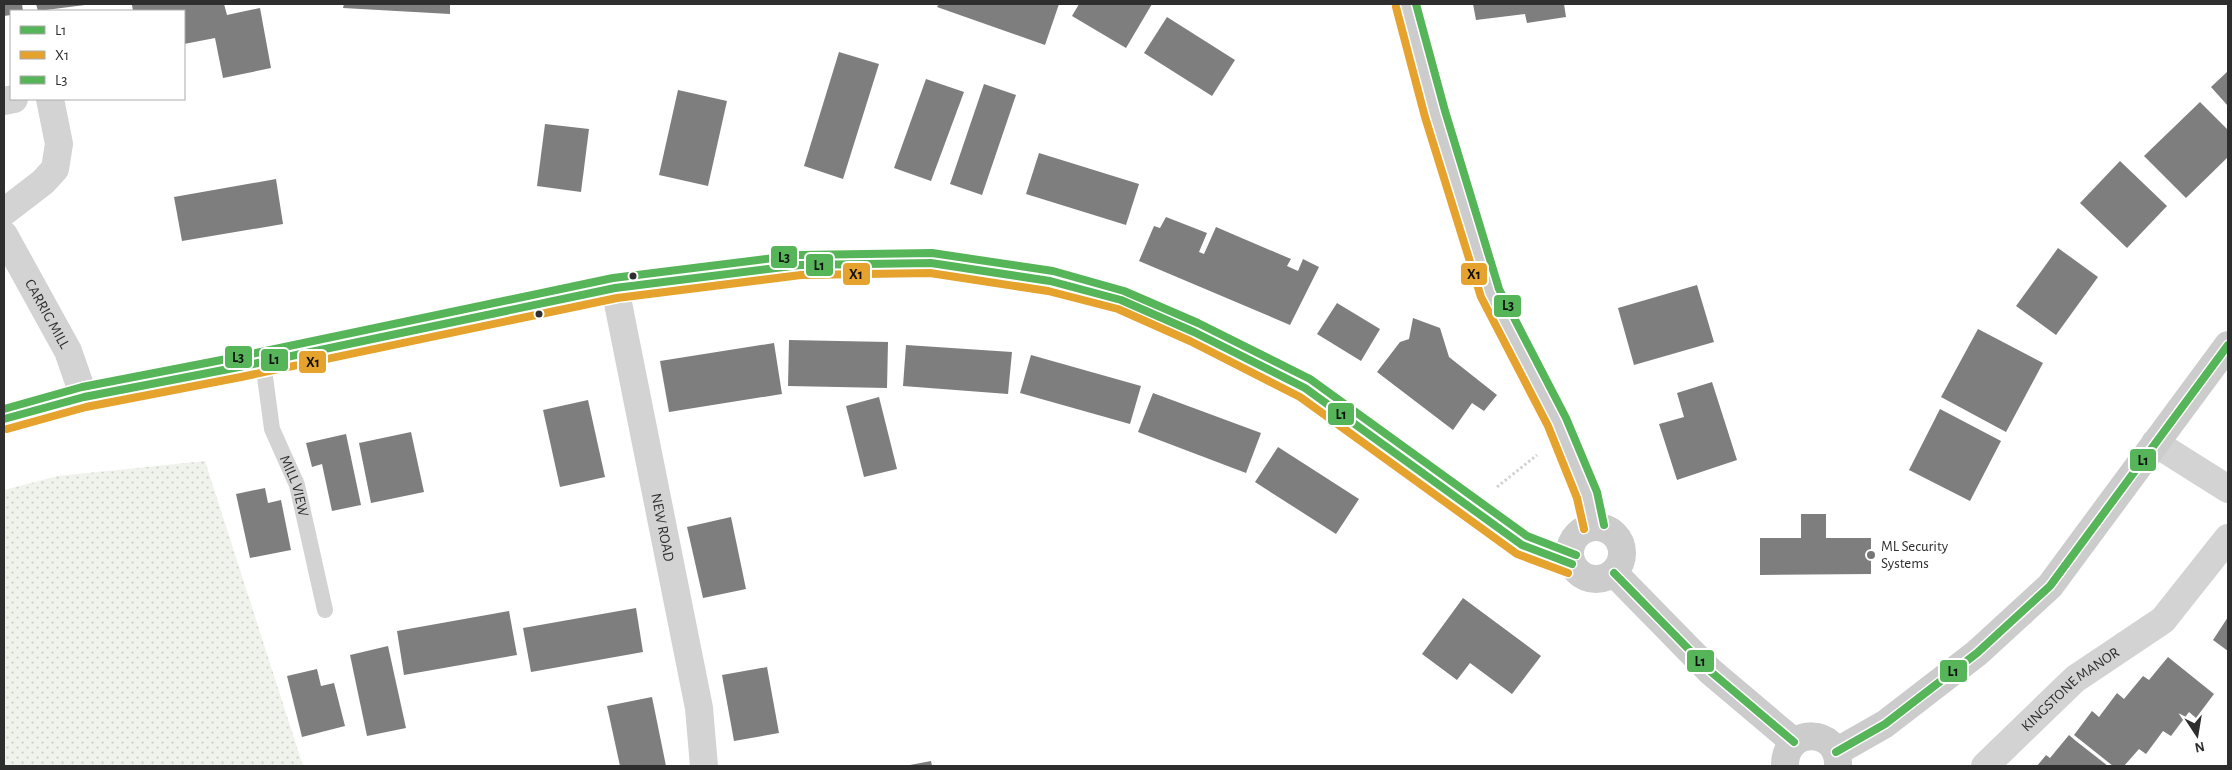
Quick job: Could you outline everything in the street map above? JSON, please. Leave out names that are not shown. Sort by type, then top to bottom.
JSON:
[{"type":"main road","points":[[1406,4],[1435,114],[1490,293],[1562,434],[1587,495],[1594,527]]},
{"type":"main road","points":[[4,420],[84,397],[263,362],[615,288],[800,265],[931,263],[1050,281],[1121,300],[1194,332],[1306,388],[1522,545],[1572,564],[1583,576],[1590,579],[1607,578],[1614,573],[1622,559],[1621,543],[1610,530],[1594,527],[1586,528],[1573,539],[1570,556],[1572,564]]},
{"type":"main road","points":[[1614,573],[1790,754],[1801,738],[1818,736],[1826,740],[1837,759],[1886,724],[1976,653],[2050,586],[2228,345]]},
{"type":"street","points":[[4,212],[43,182],[55,169],[58,144],[50,100]]},
{"type":"street","name":"CARRIG MILL","points":[[4,235],[68,351],[84,397]]},
{"type":"street","name":"NEW ROAD","points":[[615,288],[699,708],[704,766]]},
{"type":"street","points":[[2155,443],[2228,489]]},
{"type":"street","name":"KINGSTONE MANOR","points":[[1985,766],[2075,679],[2163,620],[2228,538]]},
{"type":"lane","name":"MILL VIEW","points":[[263,362],[272,429],[297,485],[324,610]]},
{"type":"path","points":[[1471,508],[1562,434]]},
{"type":"shaded area","points":[[205,461],[303,766],[4,766],[4,490],[58,476]]},
{"type":"building","points":[[4,4],[22,4],[23,10],[10,10],[10,15],[4,16]]},
{"type":"building","points":[[36,4],[85,4],[46,10],[38,10]]},
{"type":"building","points":[[224,4],[227,15],[260,8],[271,68],[223,78],[215,38],[185,44],[185,10],[133,10],[132,5]]},
{"type":"building","points":[[344,4],[450,4],[450,14],[343,8]]},
{"type":"building","points":[[939,4],[1059,4],[1045,45],[937,7]]},
{"type":"building","points":[[1079,4],[1152,4],[1126,48],[1072,16]]},
{"type":"building","points":[[1473,4],[1564,4],[1566,17],[1527,23],[1525,14],[1476,20]]},
{"type":"building","points":[[1167,17],[1235,60],[1212,96],[1144,53]]},
{"type":"building","points":[[839,52],[879,64],[843,179],[804,166]]},
{"type":"building","points":[[2228,71],[2228,106],[2211,87]]},
{"type":"building","points":[[926,79],[964,92],[931,181],[894,168]]},
{"type":"building","points":[[984,84],[1016,95],[982,195],[950,184]]},
{"type":"building","points":[[678,90],[727,101],[708,186],[659,175]]},
{"type":"building","points":[[2200,102],[2228,130],[2228,157],[2186,198],[2144,156]]},
{"type":"building","points":[[545,124],[589,129],[581,192],[537,186]]},
{"type":"building","points":[[1039,153],[1139,184],[1126,225],[1026,194]]},
{"type":"building","points":[[2120,161],[2167,206],[2127,248],[2080,203]]},
{"type":"building","points":[[276,179],[283,224],[182,241],[174,197]]},
{"type":"building","points":[[1166,217],[1207,233],[1199,252],[1204,254],[1216,227],[1291,259],[1287,266],[1298,271],[1303,259],[1319,267],[1290,325],[1139,261],[1154,226],[1160,228]]},
{"type":"building","points":[[2058,248],[2098,277],[2056,335],[2016,306]]},
{"type":"building","points":[[1697,285],[1714,342],[1634,365],[1618,308]]},
{"type":"building","points":[[1337,303],[1380,329],[1361,361],[1317,334]]},
{"type":"building","points":[[1413,318],[1440,328],[1449,357],[1497,395],[1484,411],[1472,403],[1453,430],[1377,372],[1400,342],[1409,339]]},
{"type":"building","points":[[1978,329],[2043,363],[2006,432],[1941,397]]},
{"type":"building","points":[[789,340],[888,342],[887,388],[788,386]]},
{"type":"building","points":[[774,343],[782,394],[669,412],[660,361]]},
{"type":"building","points":[[906,345],[1012,352],[1008,394],[903,386]]},
{"type":"building","points":[[1031,355],[1141,386],[1130,424],[1020,393]]},
{"type":"building","points":[[1712,382],[1737,460],[1677,480],[1659,424],[1684,417],[1677,393]]},
{"type":"building","points":[[1153,393],[1261,433],[1246,473],[1138,432]]},
{"type":"building","points":[[879,397],[897,469],[864,477],[846,406]]},
{"type":"building","points":[[588,400],[605,477],[560,487],[543,410]]},
{"type":"building","points":[[1940,409],[2001,441],[1970,501],[1909,470]]},
{"type":"building","points":[[411,432],[424,492],[371,503],[359,443]]},
{"type":"building","points":[[346,434],[361,505],[332,511],[322,464],[312,467],[306,443]]},
{"type":"building","points":[[1278,447],[1359,499],[1336,534],[1255,482]]},
{"type":"building","points":[[265,488],[268,503],[281,500],[291,550],[250,558],[236,494]]},
{"type":"building","points":[[1801,514],[1826,514],[1826,538],[1871,538],[1871,574],[1760,575],[1760,538],[1801,538]]},
{"type":"building","points":[[731,517],[746,589],[703,598],[687,527]]},
{"type":"building","points":[[1463,598],[1541,656],[1512,694],[1470,663],[1457,680],[1422,654]]},
{"type":"building","points":[[636,608],[643,652],[531,672],[523,628]]},
{"type":"building","points":[[509,611],[517,655],[404,675],[397,631]]},
{"type":"building","points":[[2228,617],[2228,651],[2213,640]]},
{"type":"building","points":[[388,646],[406,728],[367,736],[350,655]]},
{"type":"building","points":[[2168,657],[2214,694],[2196,718],[2189,712],[2171,736],[2163,731],[2146,754],[2139,749],[2124,766],[2113,766],[2074,735],[2092,711],[2099,717],[2117,693],[2124,699],[2143,676],[2149,680]]},
{"type":"building","points":[[767,667],[779,733],[734,741],[722,675]]},
{"type":"building","points":[[317,669],[321,686],[334,683],[345,726],[302,737],[287,676]]},
{"type":"building","points":[[652,697],[666,766],[620,766],[607,706]]},
{"type":"building","points":[[2069,735],[2108,766],[2037,766],[2046,755],[2050,758]]},
{"type":"building","points":[[931,761],[932,766],[910,766],[910,765]]},
{"type":"transit line","name":"L3","points":[[1416,4],[1445,111],[1499,289],[1566,418],[1597,492],[1604,525]]},
{"type":"transit line","name":"X1","points":[[1396,7],[1425,117],[1481,297],[1548,426],[1577,498],[1584,529]]},
{"type":"transit line","name":"L3","points":[[4,409],[82,387],[237,357],[613,278],[799,255],[932,253],[1053,271],[1124,291],[1198,323],[1310,379],[1527,536],[1576,555]]},
{"type":"transit line","name":"L1","points":[[4,419],[84,397],[239,367],[615,288],[800,265],[931,263],[1050,281],[1121,300],[1194,332],[1305,388],[1522,545],[1572,564]]},
{"type":"transit line","name":"X1","points":[[7,429],[86,407],[241,377],[617,298],[801,275],[930,273],[1048,291],[1118,309],[1190,341],[1300,397],[1517,554],[1568,573]]},
{"type":"transit line","name":"L1","points":[[1836,752],[1885,724],[1977,653],[2050,586],[2228,345]]},
{"type":"transit line","name":"L1","points":[[1614,573],[1710,671],[1794,742]]},
{"type":"place","name":"ML Security Systems","points":[[1871,555]]}]
